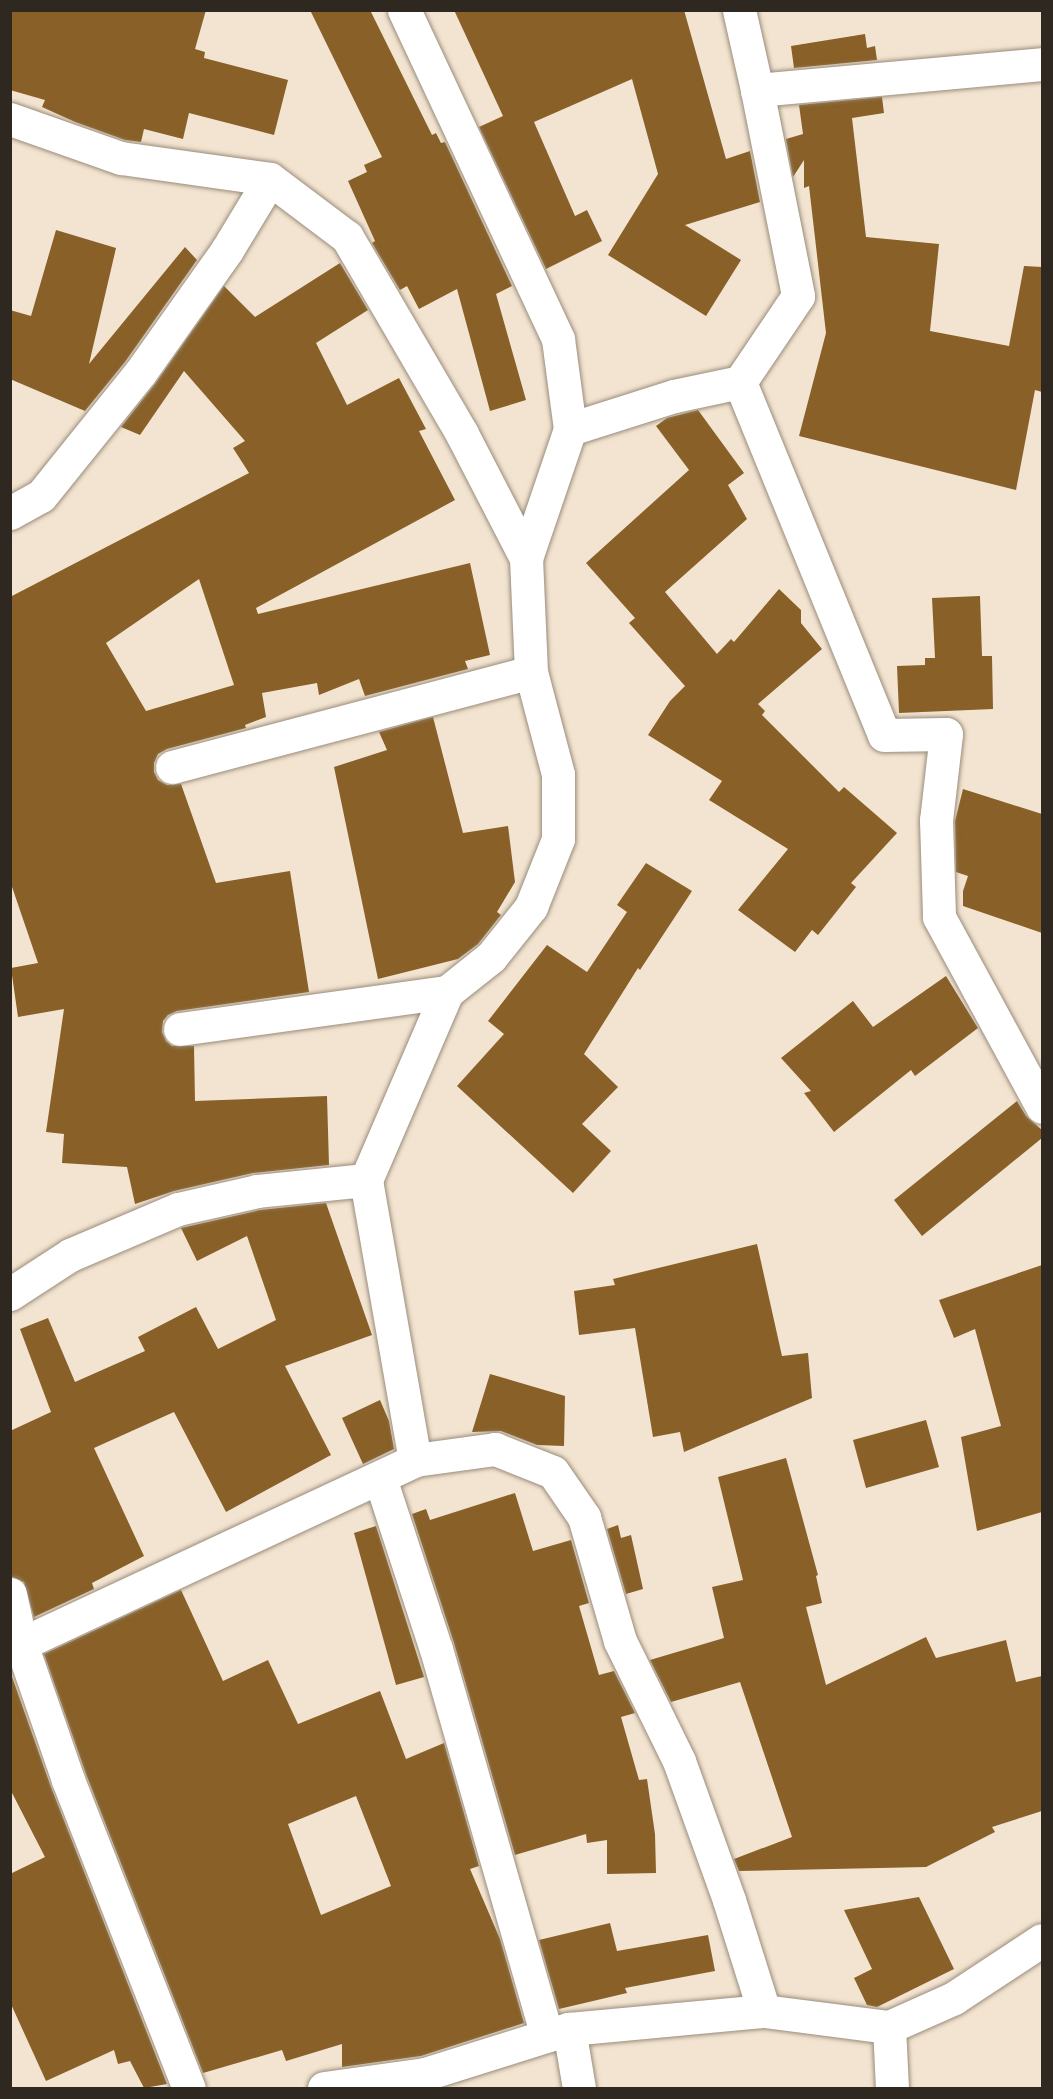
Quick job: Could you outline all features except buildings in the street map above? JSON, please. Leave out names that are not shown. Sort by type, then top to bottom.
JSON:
[{"type":"street","points":[[404,10],[558,339],[570,429],[526,558],[531,672],[558,774],[558,839],[531,907],[491,957],[447,992],[366,1180],[415,1460]]},
{"type":"street","points":[[570,429],[674,396],[740,382],[798,296],[758,90],[739,10]]},
{"type":"street","points":[[758,90],[1042,64]]},
{"type":"street","points":[[10,119],[121,158],[270,179],[347,237],[462,434],[526,558]]},
{"type":"street","points":[[10,513],[41,496],[140,373],[227,250],[270,179]]},
{"type":"street","points":[[740,382],[884,735],[946,734],[936,820],[939,917],[1042,1107]]},
{"type":"street","points":[[172,767],[531,672]]},
{"type":"street","points":[[180,1029],[447,992]]},
{"type":"street","points":[[10,1294],[70,1255],[178,1209],[257,1191],[366,1180]]},
{"type":"street","points":[[21,1644],[415,1460],[495,1449],[553,1472],[584,1517],[620,1641],[679,1761],[729,1900],[764,2011]]},
{"type":"street","points":[[380,1478],[558,2032],[579,2088]]},
{"type":"street","points":[[10,1594],[21,1644],[68,1780],[189,2088]]},
{"type":"street","points":[[324,2088],[426,2074],[558,2032],[764,2011],[889,2027],[954,1998],[1042,1941]]},
{"type":"street","points":[[889,2027],[892,2088]]}]
